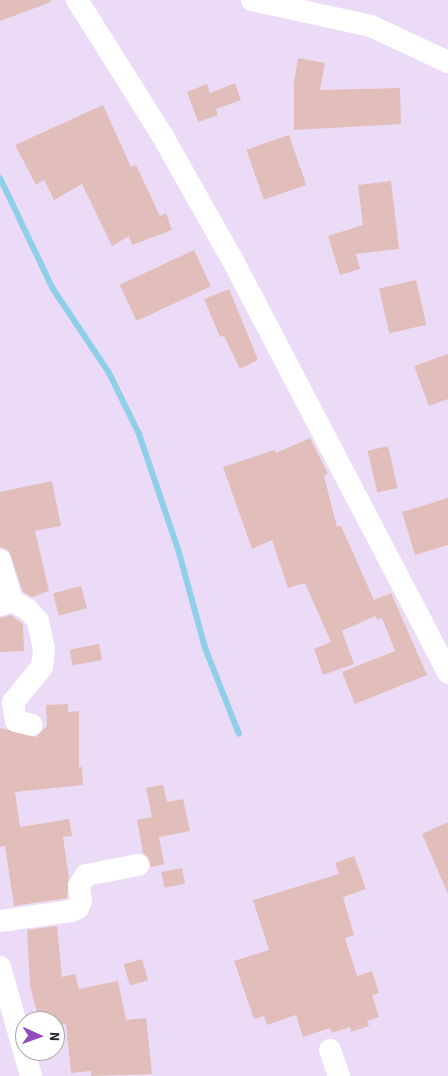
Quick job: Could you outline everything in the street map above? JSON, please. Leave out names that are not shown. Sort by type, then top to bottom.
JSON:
[{"type":"street","points":[[77,0],[162,135],[232,259],[448,674]]},
{"type":"street","points":[[252,0],[371,26],[448,62]]},
{"type":"street","points":[[0,560],[6,603],[27,609],[38,621],[44,649],[42,666],[13,702],[16,721],[32,724]]},
{"type":"street","points":[[0,921],[71,911],[78,908],[81,901],[79,886],[86,875],[138,865]]},
{"type":"street","points":[[0,967],[31,1076]]},
{"type":"street","points":[[330,1050],[339,1076]]},
{"type":"building","points":[[0,0],[50,0],[51,2],[0,21]]},
{"type":"building","points":[[298,58],[325,63],[320,90],[400,88],[401,124],[294,130],[294,83]]},
{"type":"building","points":[[235,83],[241,100],[216,109],[218,115],[198,122],[187,92],[207,84],[210,93]]},
{"type":"building","points":[[103,105],[131,167],[136,165],[160,216],[166,213],[172,230],[132,245],[129,236],[112,246],[82,184],[54,200],[44,180],[36,185],[15,145]]},
{"type":"building","points":[[289,135],[306,185],[264,200],[246,150]]},
{"type":"building","points":[[391,181],[399,249],[356,254],[360,269],[340,275],[328,236],[363,225],[358,185]]},
{"type":"building","points":[[194,250],[211,286],[137,321],[120,285]]},
{"type":"building","points":[[416,280],[426,325],[389,333],[379,289]]},
{"type":"building","points":[[229,289],[258,360],[240,369],[224,336],[220,337],[204,299]]},
{"type":"building","points":[[448,354],[448,399],[429,406],[414,366]]},
{"type":"building","points":[[310,438],[328,474],[324,476],[337,527],[341,526],[374,600],[391,593],[427,675],[355,704],[342,672],[395,651],[382,618],[377,620],[375,616],[342,631],[354,664],[323,675],[314,649],[331,642],[305,583],[288,588],[272,540],[252,549],[223,467],[275,450],[276,453]]},
{"type":"building","points":[[388,446],[398,488],[377,493],[368,451]]},
{"type":"building","points":[[52,481],[61,526],[35,531],[49,591],[32,597],[23,592],[9,551],[0,547],[0,492]]},
{"type":"building","points":[[448,498],[448,545],[415,555],[402,512]]},
{"type":"building","points":[[81,586],[87,608],[59,616],[53,594]]},
{"type":"building","points":[[11,615],[23,624],[24,651],[0,652],[0,618]]},
{"type":"building","points":[[99,644],[102,660],[73,665],[70,650]]},
{"type":"building","points":[[68,704],[68,712],[79,711],[79,767],[82,767],[83,785],[15,792],[20,827],[69,819],[72,836],[63,837],[69,878],[67,898],[14,906],[5,846],[0,847],[0,728],[36,737],[47,726],[46,705]]},
{"type":"building","points":[[163,785],[167,802],[183,799],[190,831],[159,837],[164,864],[151,867],[148,857],[143,853],[137,820],[152,817],[146,788]]},
{"type":"building","points":[[448,822],[448,894],[422,834]]},
{"type":"building","points":[[354,856],[366,889],[343,897],[354,935],[345,938],[357,976],[372,971],[379,993],[372,995],[379,1017],[367,1021],[369,1026],[351,1032],[350,1027],[332,1033],[330,1028],[303,1037],[296,1015],[267,1025],[264,1016],[254,1019],[234,961],[269,950],[253,900],[339,874],[335,863]]},
{"type":"building","points":[[182,868],[185,884],[164,888],[161,872]]},
{"type":"building","points":[[57,926],[62,977],[75,974],[79,989],[118,981],[126,1020],[146,1018],[152,1074],[91,1076],[91,1071],[71,1073],[65,1011],[36,1011],[30,985],[27,930]]},
{"type":"building","points":[[142,959],[148,980],[130,985],[124,964]]},
{"type":"waterway","points":[[0,178],[53,289],[109,373],[139,434],[178,549],[205,648],[239,734]]}]
